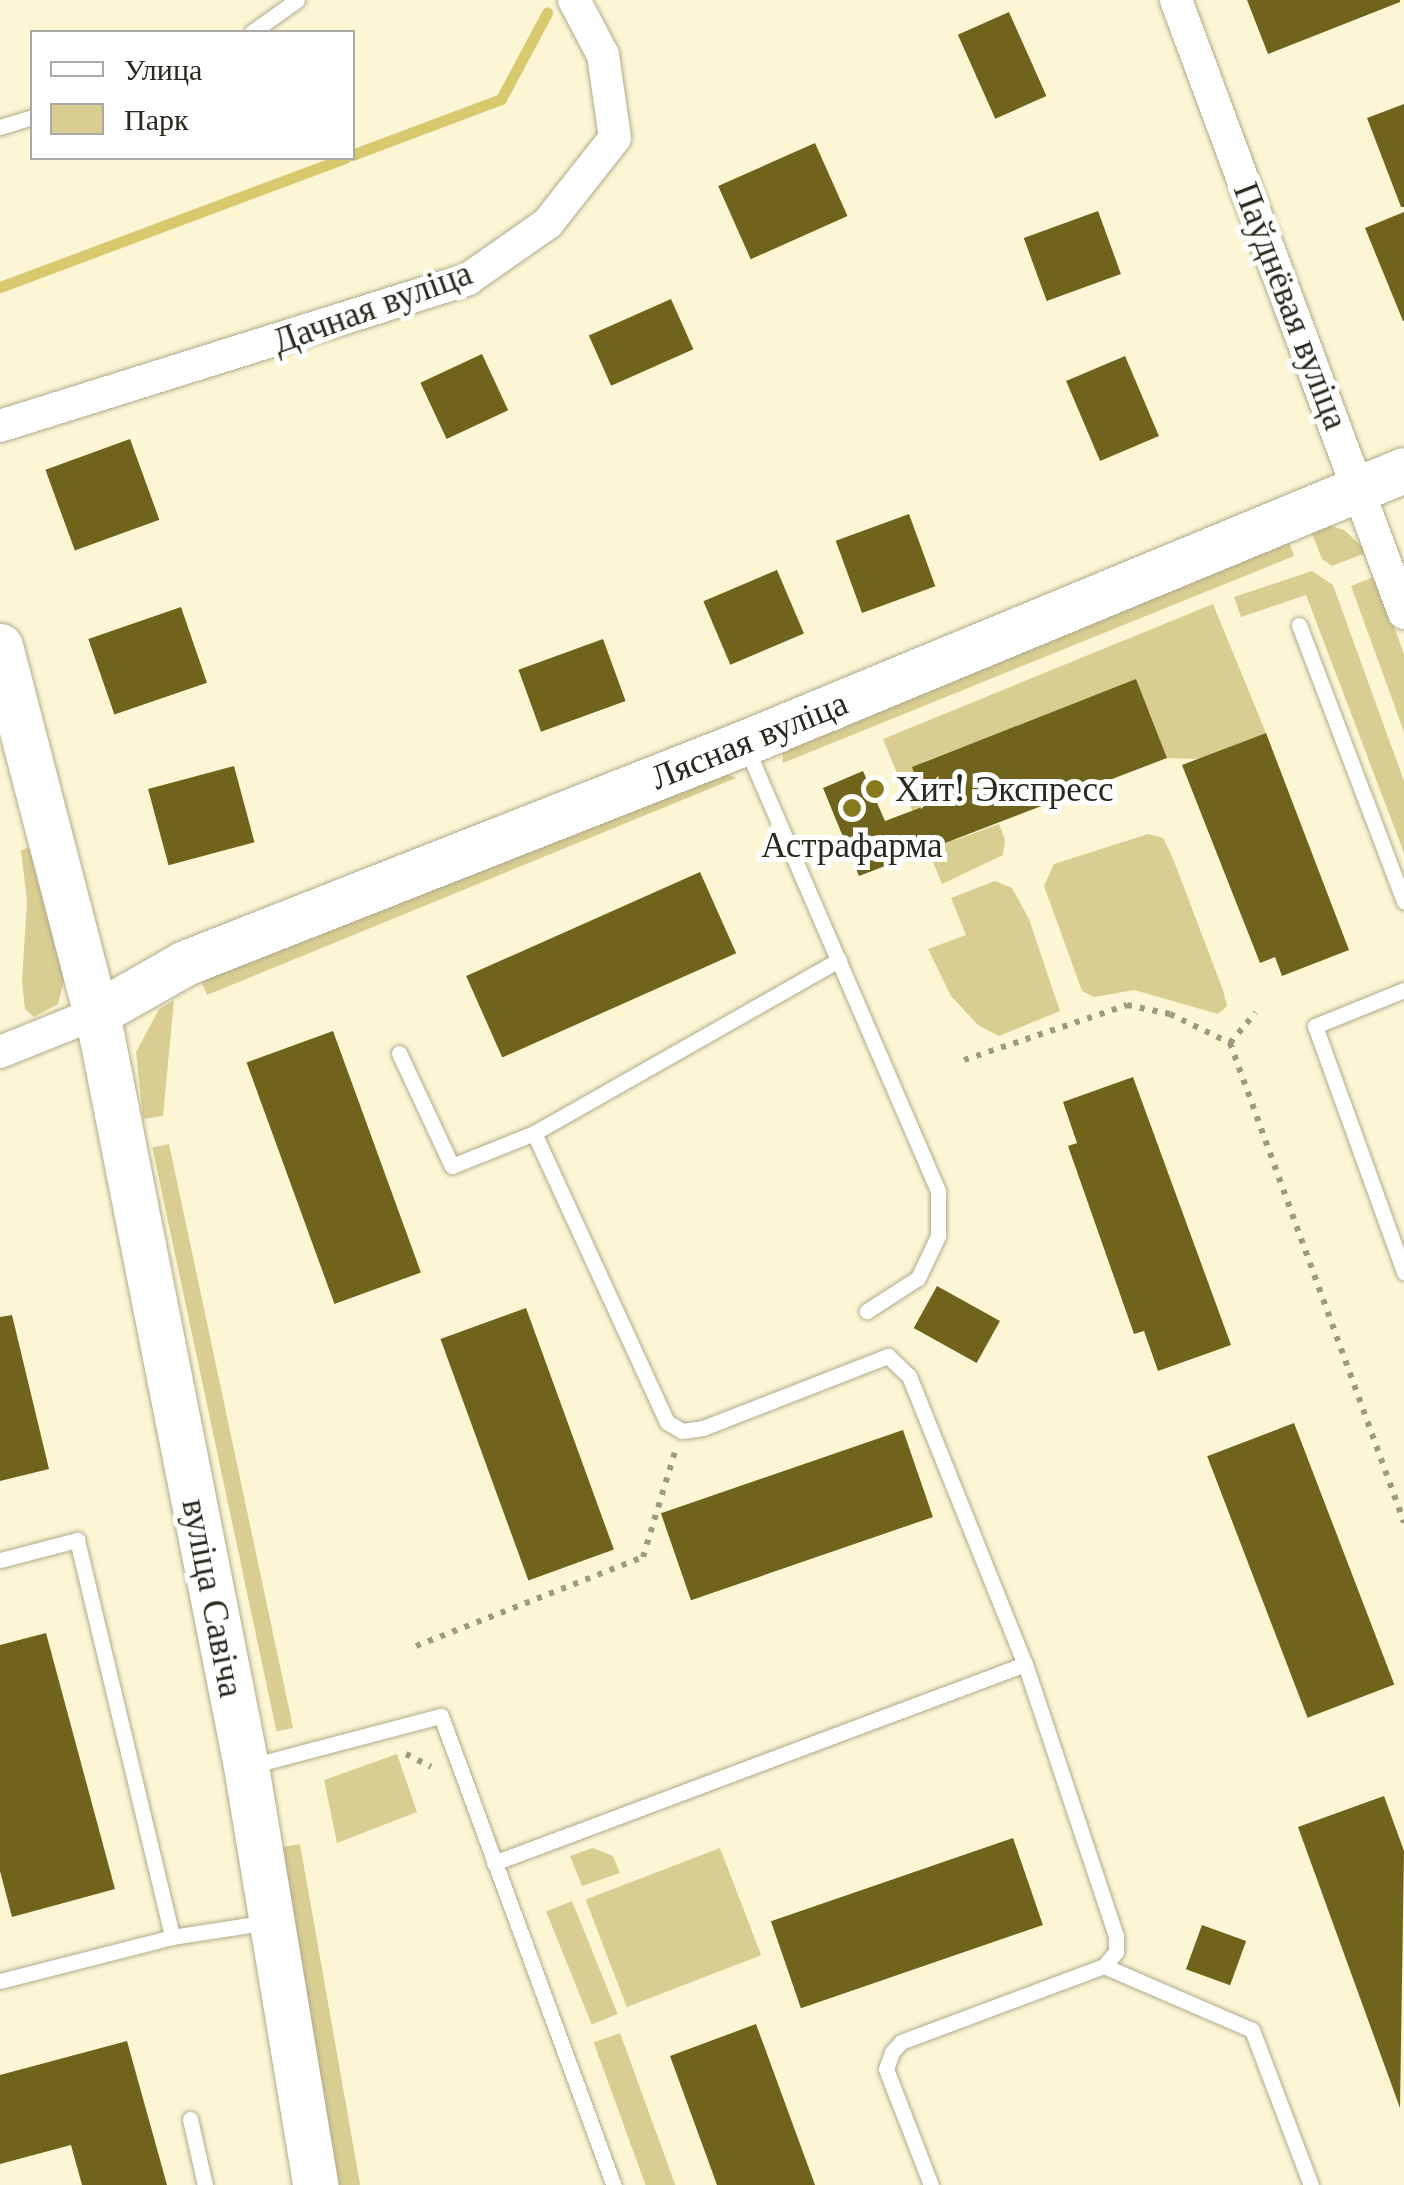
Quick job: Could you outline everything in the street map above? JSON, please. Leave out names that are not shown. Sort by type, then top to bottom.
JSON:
[{"type":"street","name":"Дачная вуліца","points":[[0,426],[468,279],[548,223],[615,138],[603,55],[574,0]]},
{"type":"street","name":"Паўднёвая вуліца","points":[[1176,0],[1404,613]]},
{"type":"street","name":"Лясная вуліца","points":[[97,1013],[185,963],[744,743],[1404,470]]},
{"type":"street","name":"вуліца Савіча","points":[[2,665],[97,1013],[246,1766],[316,2185]]},
{"type":"street","points":[[0,1052],[97,1013]]},
{"type":"lane","points":[[255,30],[297,0]]},
{"type":"lane","points":[[0,127],[30,118]]},
{"type":"lane","points":[[1300,625],[1404,902]]},
{"type":"lane","points":[[744,743],[938,1191],[942,1214],[918,1278],[867,1311]]},
{"type":"lane","points":[[399,1054],[452,1166],[534,1133],[839,960]]},
{"type":"lane","points":[[1404,990],[1315,1026],[1404,1272]]},
{"type":"lane","points":[[534,1133],[667,1422],[682,1431],[704,1428],[888,1356],[909,1376],[1025,1664],[1116,1936],[1116,1952],[1104,1966],[900,2042],[892,2052],[886,2069],[931,2185]]},
{"type":"lane","points":[[0,1560],[77,1540],[172,1937]]},
{"type":"lane","points":[[494,1863],[1025,1664]]},
{"type":"lane","points":[[246,1766],[441,1716],[614,2185]]},
{"type":"lane","points":[[0,1981],[172,1937],[270,1922]]},
{"type":"lane","points":[[1104,1966],[1252,2030],[1311,2185]]},
{"type":"lane","points":[[190,2119],[205,2185]]},
{"type":"path","points":[[964,1060],[1127,1005],[1170,1014],[1230,1043],[1404,1522]]},
{"type":"path","points":[[1230,1043],[1256,1012]]},
{"type":"path","points":[[416,1646],[643,1557],[682,1431]]},
{"type":"green space","points":[[1330,526],[1344,530],[1368,552],[1332,566],[1322,559],[1311,531]]},
{"type":"green space","points":[[1288,539],[1294,556],[783,763],[782,749]]},
{"type":"green space","points":[[1312,571],[1333,585],[1404,781],[1404,853],[1306,595],[1241,617],[1234,597]]},
{"type":"green space","points":[[1376,576],[1404,654],[1404,732],[1351,586]]},
{"type":"green space","points":[[1213,604],[1266,733],[1199,759],[1167,758],[1136,680],[926,761],[955,840],[999,824],[1005,840],[1003,855],[942,884],[883,739]]},
{"type":"green space","points":[[722,772],[736,778],[207,995],[201,981]]},
{"type":"green space","points":[[1148,834],[1163,838],[1172,856],[1223,990],[1227,1006],[1218,1014],[1134,990],[1094,997],[1082,991],[1044,886],[1054,864]]},
{"type":"green space","points":[[35,846],[64,980],[58,1004],[34,1017],[25,1009],[22,981],[27,901],[21,850]]},
{"type":"green space","points":[[995,881],[1012,888],[1029,919],[1060,1011],[999,1036],[978,1025],[951,996],[928,949],[966,935],[951,898]]},
{"type":"green space","points":[[174,1000],[163,1116],[143,1119],[136,1052],[159,1009]]},
{"type":"green space","points":[[169,1144],[293,1728],[276,1731],[152,1148]]},
{"type":"green space","points":[[397,1754],[417,1812],[337,1843],[324,1780]]},
{"type":"green space","points":[[300,1844],[360,2185],[339,2185],[279,1848]]},
{"type":"green space","points":[[593,1848],[613,1856],[620,1873],[582,1886],[570,1856]]},
{"type":"green space","points":[[720,1848],[761,1955],[627,2007],[586,1900]]},
{"type":"green space","points":[[572,1901],[618,2014],[592,2025],[546,1911]]},
{"type":"green space","points":[[620,2033],[675,2185],[646,2185],[594,2043]]},
{"type":"building","points":[[1247,0],[1400,0],[1400,2],[1268,54]]},
{"type":"building","points":[[1009,12],[1046,96],[995,119],[958,35]]},
{"type":"building","points":[[1404,104],[1404,207],[1401,207],[1367,118]]},
{"type":"building","points":[[815,143],[848,216],[751,259],[718,186]]},
{"type":"building","points":[[1098,211],[1121,274],[1047,301],[1024,238]]},
{"type":"building","points":[[1404,212],[1404,321],[1403,321],[1365,228]]},
{"type":"building","points":[[671,299],[693,349],[611,386],[589,336]]},
{"type":"building","points":[[482,354],[508,410],[447,439],[420,383]]},
{"type":"building","points":[[1125,356],[1159,436],[1100,461],[1066,381]]},
{"type":"building","points":[[130,439],[159,520],[75,551],[45,470]]},
{"type":"building","points":[[909,514],[935,586],[862,613],[836,541]]},
{"type":"building","points":[[777,570],[804,634],[730,665],[703,601]]},
{"type":"building","points":[[181,607],[207,683],[114,715],[88,639]]},
{"type":"building","points":[[603,639],[626,701],[541,732],[518,670]]},
{"type":"building","points":[[1136,679],[1167,758],[859,876],[823,788],[863,771],[885,821],[925,806],[912,767]]},
{"type":"building","points":[[1266,733],[1349,950],[1282,976],[1275,957],[1260,963],[1182,765]]},
{"type":"building","points":[[234,766],[254,842],[168,865],[148,789]]},
{"type":"building","points":[[700,872],[736,953],[502,1057],[466,976]]},
{"type":"building","points":[[333,1031],[421,1273],[334,1304],[247,1062]]},
{"type":"building","points":[[1133,1077],[1231,1345],[1158,1371],[1144,1331],[1134,1334],[1068,1146],[1077,1143],[1063,1102]]},
{"type":"building","points":[[937,1286],[1000,1321],[977,1363],[914,1328]]},
{"type":"building","points":[[526,1308],[614,1550],[528,1581],[440,1339]]},
{"type":"building","points":[[12,1315],[49,1469],[0,1481],[0,1317]]},
{"type":"building","points":[[1294,1423],[1394,1684],[1308,1718],[1207,1456]]},
{"type":"building","points":[[903,1430],[933,1517],[691,1600],[661,1513]]},
{"type":"building","points":[[46,1633],[115,1889],[12,1917],[0,1871],[0,1645]]},
{"type":"building","points":[[1384,1796],[1404,1851],[1400,2108],[1298,1827]]},
{"type":"building","points":[[1013,1838],[1043,1925],[801,2008],[771,1921]]},
{"type":"building","points":[[1202,1925],[1246,1941],[1230,1985],[1186,1969]]},
{"type":"building","points":[[756,2024],[815,2185],[717,2185],[670,2056]]},
{"type":"building","points":[[127,2041],[167,2185],[82,2185],[71,2145],[0,2164],[0,2075]]},
{"type":"waterway","points":[[355,154],[501,99],[547,13]]},
{"type":"waterway","points":[[0,287],[340,160]]},
{"type":"place","name":"Хит! Экспресс","points":[[875,789]]},
{"type":"place","name":"Астрафарма","points":[[852,808]]}]
